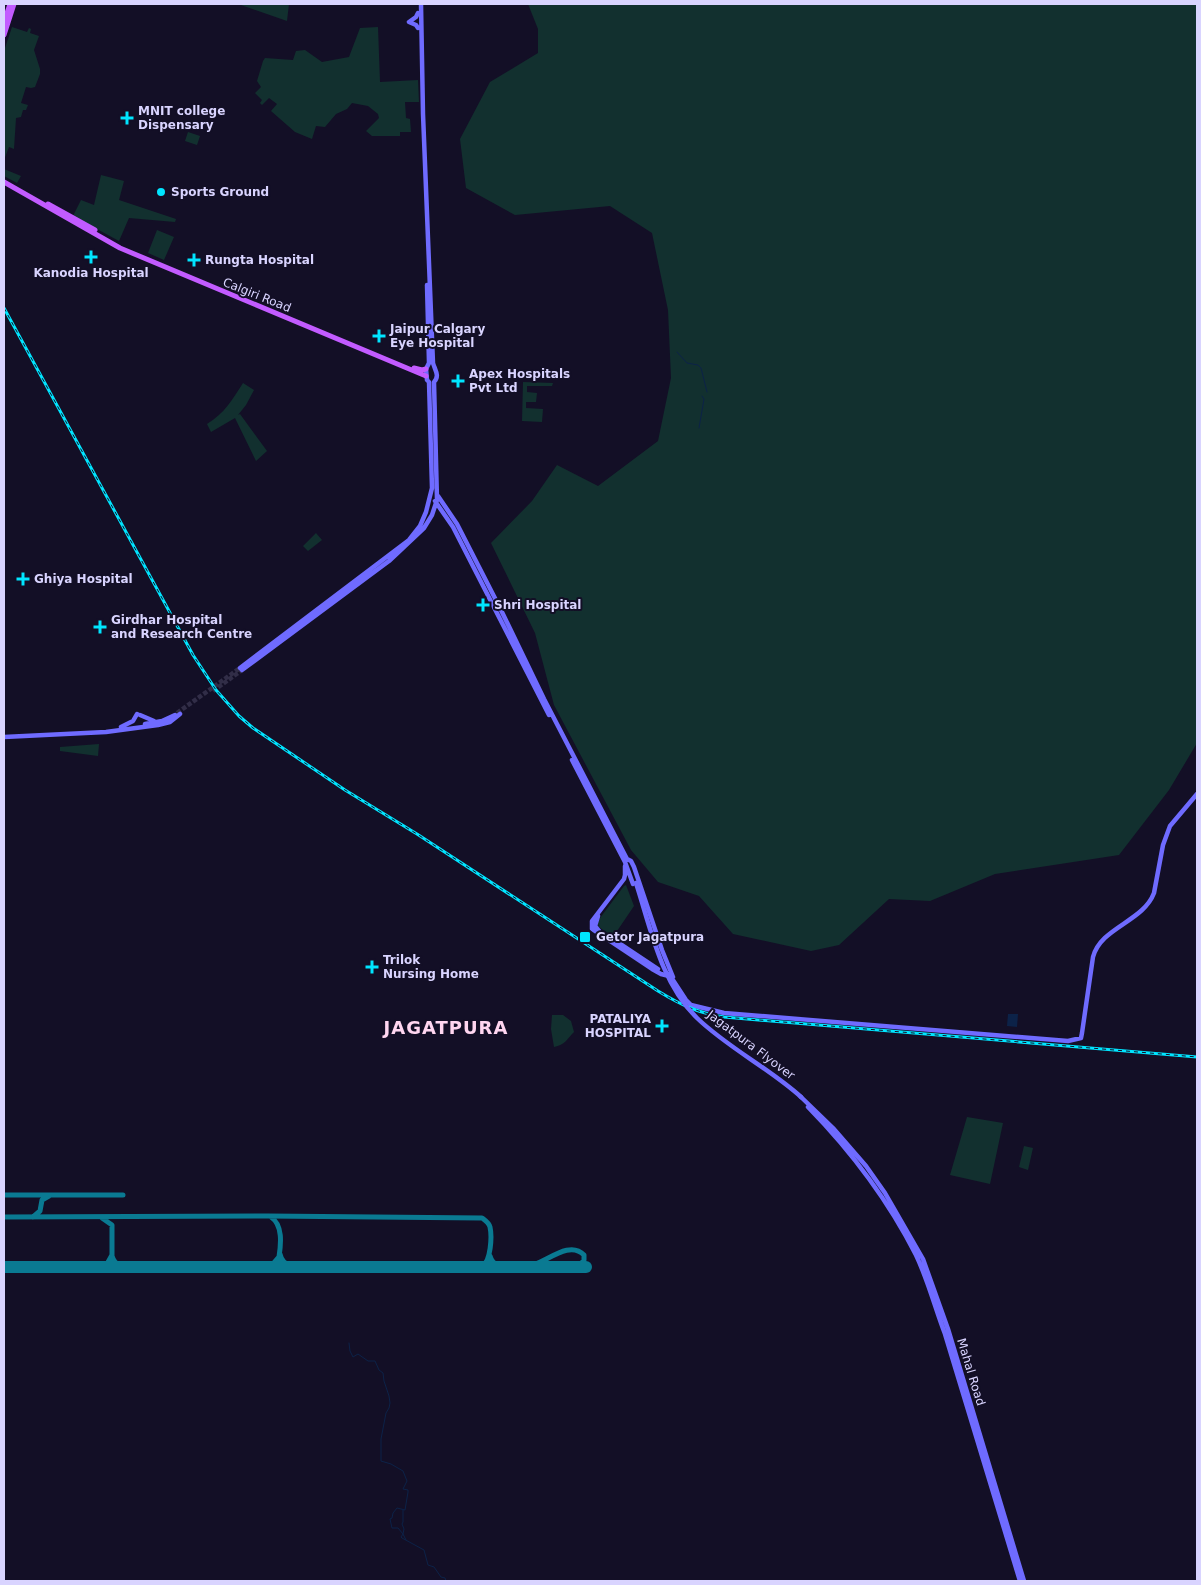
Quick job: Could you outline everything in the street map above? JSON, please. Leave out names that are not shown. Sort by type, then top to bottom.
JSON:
[{"type":"main road","points":[[4,22],[10,4]]},
{"type":"main road","points":[[4,35],[14,4]]},
{"type":"main road","points":[[419,4],[418,28],[427,234],[434,367],[437,377],[431,382]]},
{"type":"main road","points":[[241,669],[389,561],[417,536],[430,519],[436,500],[431,382],[427,380],[426,376],[429,363],[429,331],[419,4]]},
{"type":"main road","points":[[418,13],[409,22],[418,28]]},
{"type":"main road","name":"Calgiri Road","points":[[4,181],[120,248],[426,376]]},
{"type":"main road","name":"Calgiri Road","points":[[28,195],[142,256],[417,369],[427,367]]},
{"type":"main road","points":[[427,367],[434,367]]},
{"type":"main road","points":[[431,382],[432,488],[436,500],[446,517],[455,525]]},
{"type":"main road","points":[[436,500],[455,525],[526,659],[544,700],[626,860],[624,879],[598,911],[591,927],[658,973],[671,974]]},
{"type":"main road","points":[[257,658],[409,540],[436,500]]},
{"type":"main road","points":[[430,519],[438,515],[446,517]]},
{"type":"main road","points":[[179,714],[173,723],[158,726],[114,731],[4,736],[121,727],[157,722],[179,714]]},
{"type":"main road","points":[[121,727],[133,721],[138,715],[157,722]]},
{"type":"main road","points":[[626,860],[631,861],[634,866],[671,974],[691,1005],[724,1013],[1068,1041],[1081,1038],[1093,957],[1097,945],[1152,900],[1163,845],[1169,830],[1197,795]]},
{"type":"main road","name":"Jagatpura Flyover","points":[[626,860],[664,967],[684,1002],[707,1026],[777,1077],[812,1106],[850,1147],[873,1180]]},
{"type":"main road","points":[[634,883],[624,883],[596,919],[595,926],[600,932],[656,967],[671,974]]},
{"type":"main road","name":"Mahal Road","points":[[873,1180],[916,1255],[936,1306],[1020,1581]]},
{"type":"main road","name":"Mahal Road","points":[[873,1180],[914,1244],[926,1268],[948,1329],[1024,1581]]},
{"type":"green space","points":[[238,4],[289,4],[287,21]]},
{"type":"green space","points":[[528,4],[1197,4],[1197,743],[1169,790],[1119,855],[995,874],[930,901],[889,899],[839,945],[811,951],[733,934],[699,896],[658,882],[631,850],[554,705],[535,633],[491,543],[532,501],[557,465],[598,486],[658,441],[671,378],[668,310],[652,233],[610,206],[515,215],[466,188],[460,139],[490,82],[538,53],[538,29]]},
{"type":"green space","points":[[12,27],[27,32],[29,28],[31,29],[30,33],[39,36],[34,50],[40,74],[35,87],[26,87],[21,103],[28,105],[26,110],[23,110],[21,117],[16,118],[14,149],[9,147],[4,160],[4,51]]},
{"type":"green space","points":[[378,27],[380,82],[418,80],[419,102],[405,102],[406,118],[410,119],[411,132],[400,132],[400,136],[372,136],[366,131],[379,118],[378,114],[368,106],[352,103],[347,109],[336,114],[325,127],[316,126],[312,139],[295,132],[271,111],[277,104],[269,98],[262,105],[260,103],[262,100],[255,93],[261,87],[257,81],[265,58],[293,60],[296,51],[305,50],[322,62],[349,57],[360,28]]},
{"type":"green space","points":[[188,132],[200,136],[197,145],[185,141]]},
{"type":"green space","points":[[4,169],[21,176],[17,183],[4,176]]},
{"type":"green space","points":[[101,175],[124,181],[119,200],[176,219],[175,222],[129,218],[119,241],[73,216],[81,200],[94,205]]},
{"type":"green space","points":[[157,230],[174,237],[164,260],[148,253]]},
{"type":"green space","points":[[523,382],[553,383],[552,386],[527,386],[527,392],[537,393],[536,402],[526,402],[526,408],[543,409],[542,422],[522,421]]},
{"type":"green space","points":[[243,383],[254,390],[238,415],[240,414],[267,451],[256,461],[235,418],[211,432],[207,424],[232,401]]},
{"type":"green space","points":[[316,533],[322,540],[308,551],[303,546]]},
{"type":"green space","points":[[99,744],[98,756],[60,751],[60,747]]},
{"type":"green space","points":[[626,885],[634,906],[613,937],[599,927],[597,922]]},
{"type":"green space","points":[[552,1015],[563,1015],[571,1021],[574,1032],[563,1043],[554,1047],[551,1029]]},
{"type":"green space","points":[[967,1117],[1003,1123],[990,1184],[950,1175]]},
{"type":"green space","points":[[1024,1146],[1033,1148],[1028,1170],[1019,1167]]},
{"type":"water","points":[[1008,1014],[1018,1014],[1017,1027],[1007,1026]]},
{"type":"waterway","points":[[677,352],[687,363],[698,365],[701,368],[707,392]]},
{"type":"waterway","points":[[699,428],[704,399],[702,396]]},
{"type":"waterway","points":[[349,1343],[353,1357],[358,1354],[368,1361],[375,1361],[379,1370],[383,1373],[389,1396],[390,1403],[381,1439],[381,1461],[403,1471],[407,1481],[403,1489],[408,1490],[405,1510],[397,1508],[390,1519],[392,1528],[398,1528],[403,1534],[402,1538],[424,1550],[428,1565],[434,1567],[446,1581]]},
{"type":"waterway","points":[[403,1510],[402,1524],[406,1540]]},
{"type":"taxiway","points":[[4,1195],[123,1195]]},
{"type":"taxiway","points":[[33,1217],[40,1211],[42,1200],[49,1196]]},
{"type":"taxiway","points":[[4,1217],[268,1216],[482,1218],[489,1224],[491,1231],[490,1248],[485,1264],[482,1266],[461,1267]]},
{"type":"taxiway","points":[[253,1267],[273,1264],[279,1257],[281,1241],[279,1230],[275,1220],[271,1217]]},
{"type":"taxiway","points":[[95,1267],[107,1264],[112,1255],[112,1225],[102,1218]]},
{"type":"taxiway","points":[[525,1267],[532,1266],[563,1251],[578,1251],[584,1255],[584,1260],[580,1265],[559,1268]]},
{"type":"taxiway","points":[[280,1254],[287,1264],[295,1267],[308,1267]]},
{"type":"taxiway","points":[[112,1256],[119,1265],[132,1267]]},
{"type":"taxiway","points":[[490,1256],[491,1260],[496,1264],[512,1267]]},
{"type":"runway","points":[[4,1267],[586,1267]]},
{"type":"tunnel","points":[[177,713],[240,668]]},
{"type":"tunnel","points":[[213,691],[242,670]]},
{"type":"railway","points":[[4,308],[193,655],[216,690],[239,716],[253,728],[345,790],[417,834],[658,991],[690,1008],[724,1017],[1197,1057]]},
{"type":"place","name":"MNIT college Dispensary","points":[[127,118]]},
{"type":"place","name":"Sports Ground","points":[[161,192]]},
{"type":"place","name":"Kanodia Hospital","points":[[91,257]]},
{"type":"place","name":"Rungta Hospital","points":[[194,260]]},
{"type":"place","name":"Jaipur Calgary Eye Hospital","points":[[379,336]]},
{"type":"place","name":"Apex Hospitals Pvt Ltd","points":[[458,381]]},
{"type":"place","name":"Ghiya Hospital","points":[[23,579]]},
{"type":"place","name":"Shri Hospital","points":[[483,605]]},
{"type":"place","name":"Girdhar Hospital and Research Centre","points":[[100,627]]},
{"type":"place","name":"Getor Jagatpura","points":[[585,937]]},
{"type":"place","name":"Trilok Nursing Home","points":[[372,967]]},
{"type":"place","name":"PATALIYA HOSPITAL","points":[[662,1026]]},
{"type":"district","name":"JAGATPURA","points":[[446,1028]]}]
